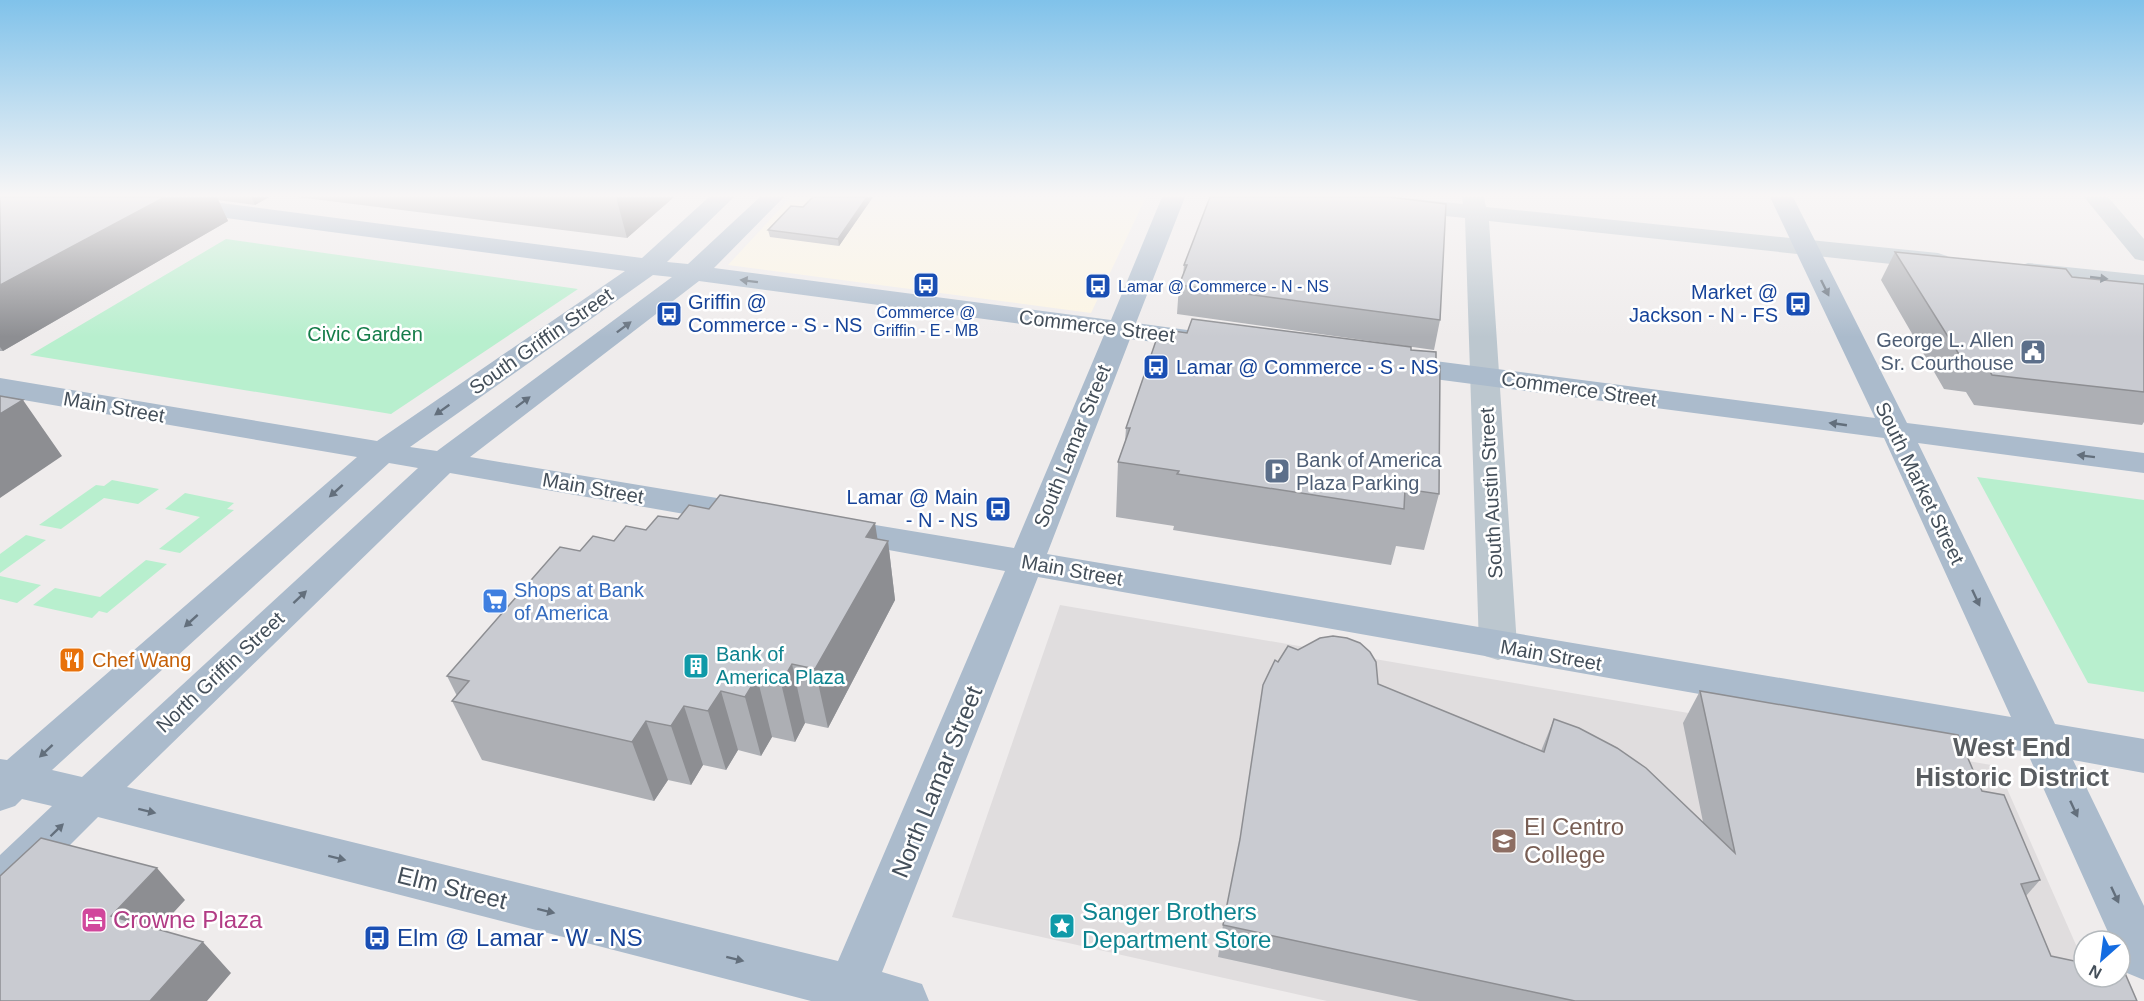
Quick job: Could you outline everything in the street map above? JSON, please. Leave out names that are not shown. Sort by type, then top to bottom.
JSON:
[{"type":"main road","name":"Commerce Street","points":[[471,244],[1226,343]]},
{"type":"main road","name":"South Griffin Street","points":[[381,453],[646,267],[672,244]]},
{"type":"main road","name":"South Griffin Street","points":[[442,463],[694,273],[724,244]]},
{"type":"main road","name":"South Lamar Street","points":[[1026,562],[1155,244]]},
{"type":"main road","name":"South Market Street","points":[[1803,244],[1896,432],[2144,957]]},
{"type":"main road","name":"Commerce Street","points":[[1375,362],[2144,463]]},
{"type":"main road","name":"Main Street","points":[[0,387],[2144,756]]},
{"type":"main road","points":[[5,783],[381,453]]},
{"type":"main road","name":"North Griffin Street","points":[[0,885],[144,744],[442,463]]},
{"type":"main road","name":"North Lamar Street","points":[[848,995],[880,922],[1026,562]]},
{"type":"main road","name":"Elm Street","points":[[5,783],[91,797],[848,995],[904,1001]]},
{"type":"street","name":"South Austin Street","points":[[1477,244],[1498,646]]},
{"type":"street","points":[[1772,244],[1962,264]]},
{"type":"street","points":[[2004,268],[2144,283]]},
{"type":"shaded area","points":[[748,244],[1124,244],[1091,313],[728,265]]},
{"type":"shaded area","name":"El Centro College","points":[[1060,605],[1997,766],[2072,936],[2072,989],[2092,989],[2101,1001],[1327,1001],[952,917]]},
{"type":"green space","name":"Civic Garden","points":[[218,244],[259,244],[578,289],[391,414],[30,355]]},
{"type":"green space","points":[[1977,477],[2144,500],[2144,692],[2088,683]]},
{"type":"green space","points":[[112,480],[159,489],[138,504],[104,498],[61,529],[39,525],[96,485],[104,486]]},
{"type":"green space","points":[[185,493],[234,503],[227,509],[234,510],[180,553],[159,549],[200,517],[165,509]]},
{"type":"green space","points":[[26,535],[46,540],[0,573],[0,554]]},
{"type":"green space","points":[[146,560],[167,564],[107,613],[99,611],[92,618],[33,605],[55,588],[100,597]]},
{"type":"green space","points":[[0,576],[41,585],[17,603],[0,599]]},
{"type":"building","points":[[0,244],[77,244],[0,285]]},
{"type":"building","points":[[1192,244],[1444,244],[1440,320],[1179,285],[1187,265],[1184,265]]},
{"type":"building","name":"George L. Allen Sr. Courthouse","points":[[1895,252],[2066,269],[2072,277],[2144,284],[2144,392],[1992,375],[1984,362],[1962,359]]},
{"type":"building","name":"Bank of America Plaza Parking","points":[[1192,319],[1436,352],[1436,366],[1440,366],[1439,494],[1405,489],[1404,509],[1177,474],[1179,471],[1118,462],[1130,428],[1126,428],[1160,329],[1187,333]]},
{"type":"building","points":[[0,396],[23,400],[0,414]]},
{"type":"building","points":[[720,495],[875,523],[866,537],[888,541],[815,669],[792,664],[781,683],[757,677],[745,697],[721,691],[708,711],[684,706],[671,726],[646,721],[632,742],[452,701],[469,681],[447,676],[560,547],[580,551],[593,536],[614,541],[626,526],[646,530],[658,516],[678,519],[689,505],[709,509]]},
{"type":"building","name":"El Centro College","points":[[1333,636],[1360,643],[1370,652],[1376,662],[1378,684],[1544,752],[1554,719],[1579,728],[1617,748],[1646,768],[1735,853],[1700,691],[1958,735],[1982,791],[2004,795],[2040,880],[2021,884],[2051,956],[2072,960],[2072,989],[2132,989],[2137,1001],[1575,1001],[1223,925],[1240,839],[1263,685],[1275,660],[1278,662],[1288,646],[1298,650],[1320,638]]},
{"type":"building","name":"Crowne Plaza","points":[[41,838],[157,868],[111,916],[203,942],[150,1001],[0,1001],[0,876]]},
{"type":"place","name":"Commerce @ Griffin - E - MB","points":[[926,285]]},
{"type":"place","name":"Lamar @ Commerce - N - NS","points":[[1098,286]]},
{"type":"place","name":"Market @ Jackson - N - FS","points":[[1798,304]]},
{"type":"place","name":"Griffin @ Commerce - S - NS","points":[[669,314]]},
{"type":"place","name":"George L. Allen Sr. Courthouse","points":[[2033,352]]},
{"type":"place","name":"Lamar @ Commerce - S - NS","points":[[1156,367]]},
{"type":"place","name":"Bank of America Plaza Parking","points":[[1277,471]]},
{"type":"place","name":"Lamar @ Main - N - NS","points":[[998,509]]},
{"type":"place","name":"Shops at Bank of America","points":[[495,601]]},
{"type":"place","name":"Chef Wang","points":[[72,660]]},
{"type":"place","name":"Bank of America Plaza","points":[[696,666]]},
{"type":"place","name":"El Centro College","points":[[1504,841]]},
{"type":"place","name":"Crowne Plaza","points":[[94,920]]},
{"type":"place","name":"Sanger Brothers Department Store","points":[[1062,926]]},
{"type":"place","name":"Elm @ Lamar - W - NS","points":[[377,938]]},
{"type":"district","name":"West End Historic District","points":[[2012,762]]}]
